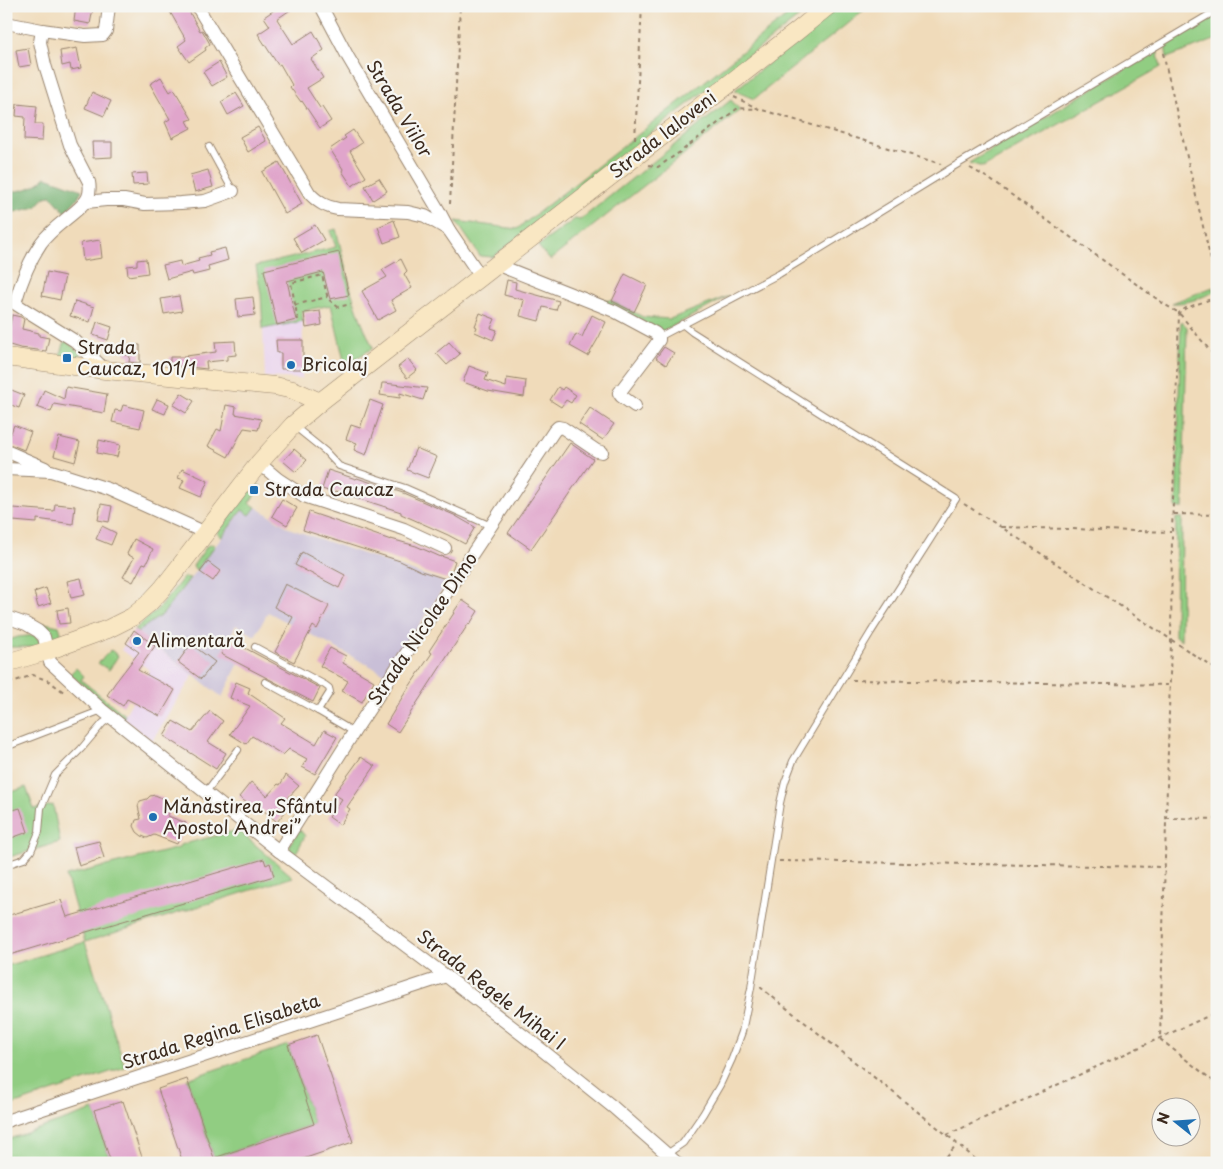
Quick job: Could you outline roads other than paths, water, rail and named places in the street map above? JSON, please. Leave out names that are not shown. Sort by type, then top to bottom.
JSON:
[{"type":"street","points":[[6,23],[85,36],[103,35],[106,31],[109,6]]},
{"type":"street","points":[[197,6],[305,186],[319,203],[338,210],[408,212],[425,216],[449,230]]},
{"type":"street","name":"Strada Viilor","points":[[321,6],[348,57],[440,211],[449,230],[481,277]]},
{"type":"street","name":"Strada Ialoveni","points":[[498,265],[828,6]]},
{"type":"street","points":[[42,30],[40,42],[45,65],[70,145],[89,182],[90,188],[86,202],[43,240],[29,264],[18,292],[11,301],[75,341],[105,370]]},
{"type":"street","points":[[86,202],[124,200],[145,204],[181,204],[205,201],[233,192]]},
{"type":"street","points":[[6,663],[108,629],[132,616],[148,604],[162,589],[259,463],[293,425],[320,402],[498,265],[614,311],[659,337],[654,347],[619,393],[635,406]]},
{"type":"street","points":[[6,358],[105,370],[275,386],[293,390],[320,402]]},
{"type":"street","points":[[491,526],[558,427],[563,428],[597,451],[602,452]]},
{"type":"street","points":[[6,451],[52,471],[108,489],[206,532]]},
{"type":"street","name":"Strada Nicolae Dimo","points":[[259,463],[278,479],[304,496],[404,529],[445,548]]},
{"type":"street","points":[[6,469],[52,471]]},
{"type":"street","name":"Strada Nicolae Dimo","points":[[279,851],[354,732],[491,526]]},
{"type":"street","points":[[6,617],[26,624],[38,631],[44,637],[50,662],[58,670],[107,714],[279,851]]},
{"type":"street","name":"Strada Regele Mihai I","points":[[279,851],[446,976],[563,1067],[613,1107],[677,1163]]},
{"type":"street","name":"Strada Regina Elisabeta","points":[[6,1121],[446,976]]},
{"type":"lane","points":[[659,337],[779,274],[953,167],[1217,10]]},
{"type":"lane","points":[[209,147],[233,192]]},
{"type":"lane","points":[[667,1154],[683,1143],[703,1114],[720,1085],[742,1032],[784,782],[793,761],[871,632],[956,499],[682,324]]},
{"type":"lane","points":[[293,425],[325,451],[339,466],[404,488],[491,526]]},
{"type":"lane","points":[[255,648],[329,688],[330,692],[318,711]]},
{"type":"lane","points":[[264,682],[354,732]]},
{"type":"lane","points":[[11,745],[107,714]]},
{"type":"lane","points":[[6,865],[24,859],[31,851],[39,832],[41,808],[55,775],[81,749],[103,723],[107,714]]},
{"type":"lane","points":[[206,792],[238,750]]},
{"type":"place","name":"Strada Caucaz, 101/1","points":[[67,358]]},
{"type":"place","name":"Bricolaj","points":[[291,365]]},
{"type":"place","name":"Strada Caucaz","points":[[254,490]]},
{"type":"place","name":"Alimentară","points":[[137,641]]},
{"type":"place","name":"Mănăstirea „Sfântul Apostol Andrei”","points":[[153,817]]}]
